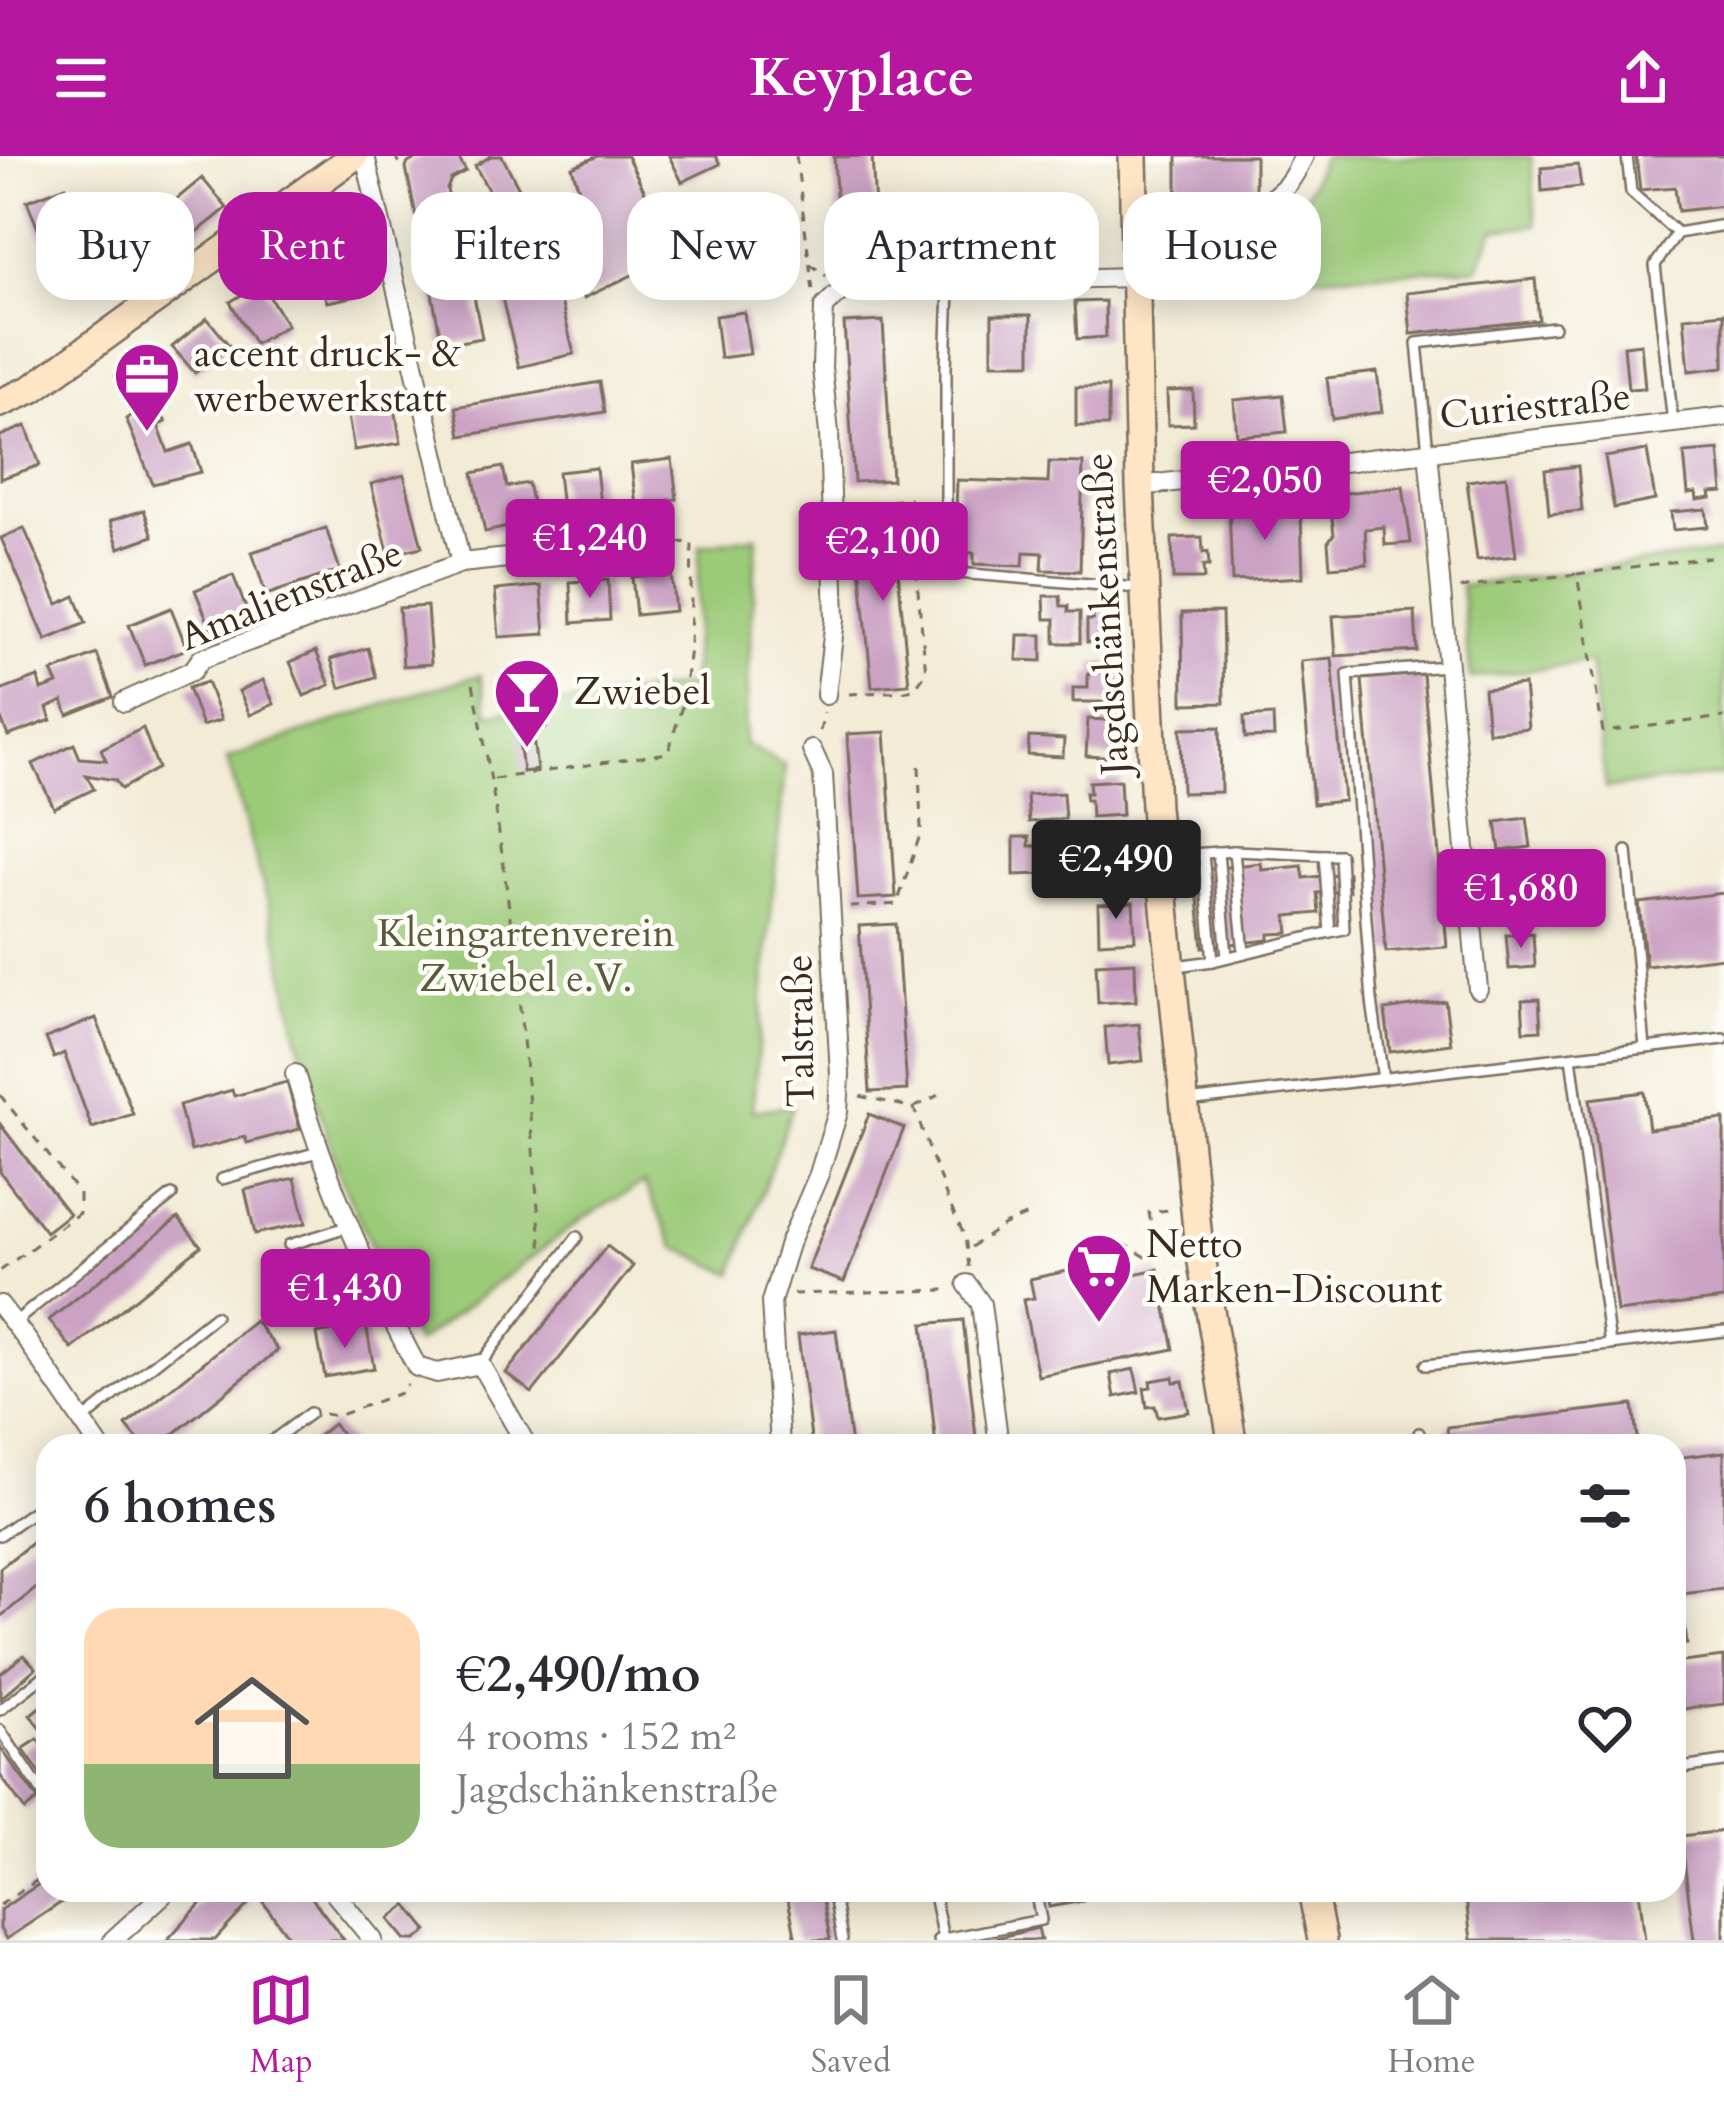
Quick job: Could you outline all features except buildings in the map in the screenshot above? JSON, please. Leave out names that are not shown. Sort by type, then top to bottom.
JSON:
[{"type":"main road","points":[[0,403],[32,389],[354,156]]},
{"type":"main road","name":"Jagdschänkenstraße","points":[[1133,156],[1134,192]]},
{"type":"main road","name":"Jagdschänkenstraße","points":[[1135,300],[1139,486],[1160,856],[1204,1288],[1230,1434]]},
{"type":"main road","points":[[1314,1902],[1322,1940]]},
{"type":"street","points":[[365,156],[460,563]]},
{"type":"street","points":[[1277,192],[1304,156]]},
{"type":"street","points":[[826,695],[835,619],[830,443],[822,368],[824,307],[831,300]]},
{"type":"street","name":"Curiestraße","points":[[1139,486],[1724,417]]},
{"type":"street","points":[[1428,451],[1478,989]]},
{"type":"street","name":"Amalienstraße","points":[[124,702],[193,670],[201,659],[460,563],[630,545]]},
{"type":"street","name":"Talstraße","points":[[779,1434],[771,1302],[838,1112],[823,774],[812,750]]},
{"type":"street","points":[[296,1074],[347,1228],[417,1367],[437,1373],[480,1364],[519,1434]]},
{"type":"street","points":[[967,1284],[981,1304],[997,1434]]},
{"type":"street","points":[[0,1305],[91,1434]]},
{"type":"street","points":[[113,1940],[155,1902]]},
{"type":"street","points":[[342,1902],[373,1940]]},
{"type":"lane","points":[[1627,156],[1631,191],[1677,233]]},
{"type":"lane","points":[[1673,423],[1655,265],[1677,233],[1724,225]]},
{"type":"lane","points":[[949,300],[946,565],[958,573],[1144,588]]},
{"type":"lane","points":[[1428,451],[1417,343],[1554,327]]},
{"type":"lane","points":[[1383,1079],[1372,1001],[1348,674],[1449,666]]},
{"type":"lane","points":[[1160,856],[1234,850],[1324,855],[1330,932],[1171,967]]},
{"type":"lane","points":[[1234,850],[1244,953]]},
{"type":"lane","points":[[1627,851],[1645,1048]]},
{"type":"lane","points":[[1218,852],[1228,957]]},
{"type":"lane","points":[[1203,854],[1213,961]]},
{"type":"lane","points":[[1184,1101],[1724,1039]]},
{"type":"lane","points":[[1571,1058],[1610,1346]]},
{"type":"lane","points":[[222,1179],[319,1152]]},
{"type":"lane","points":[[14,1323],[172,1195]]},
{"type":"lane","points":[[289,1245],[347,1228]]},
{"type":"lane","points":[[480,1364],[578,1237]]},
{"type":"lane","points":[[325,1317],[381,1300]]},
{"type":"lane","points":[[82,1421],[214,1316]]},
{"type":"lane","points":[[1426,1365],[1724,1331]]},
{"type":"lane","points":[[281,1434],[310,1413]]},
{"type":"lane","points":[[0,1535],[36,1510]]},
{"type":"lane","points":[[0,1710],[36,1682]]},
{"type":"lane","points":[[0,1730],[36,1783]]},
{"type":"lane","points":[[1686,1767],[1724,1762]]},
{"type":"lane","points":[[834,1902],[842,1940]]},
{"type":"lane","points":[[935,1902],[940,1940],[1041,1920],[1037,1902]]},
{"type":"path","points":[[394,156],[407,165]]},
{"type":"path","points":[[796,156],[812,289],[824,307]]},
{"type":"path","points":[[826,695],[906,692],[926,673],[909,498],[868,506]]},
{"type":"path","points":[[493,779],[668,753],[682,706],[690,649],[692,542],[630,545]]},
{"type":"path","points":[[1442,590],[1711,557]]},
{"type":"path","points":[[1577,574],[1603,732],[1724,717]]},
{"type":"path","points":[[472,684],[493,779],[545,1280]]},
{"type":"path","points":[[830,908],[897,904],[921,832],[919,764]]},
{"type":"path","points":[[839,1090],[914,1108],[945,1092]]},
{"type":"path","points":[[0,1095],[79,1193],[79,1213],[0,1271]]},
{"type":"path","points":[[773,1294],[952,1290],[967,1284],[968,1249],[914,1108]]},
{"type":"path","points":[[1123,1243],[1146,1257],[1156,1255],[1149,1212],[1195,1208]]},
{"type":"path","points":[[968,1249],[1031,1213]]},
{"type":"path","points":[[310,1413],[337,1416],[403,1392],[417,1367]]},
{"type":"path","points":[[0,1905],[36,1883]]},
{"type":"green space","points":[[1323,156],[1531,156],[1536,225],[1495,230],[1477,268],[1321,276],[1321,192],[1306,192]]},
{"type":"green space","name":"Kleingartenverein Zwiebel e.V.","points":[[757,536],[744,743],[785,766],[752,1111],[793,1105],[733,1274],[675,1247],[644,1183],[585,1217],[416,1344],[342,1181],[302,1056],[276,930],[227,759],[480,675],[488,714],[691,685],[700,546]]},
{"type":"green space","points":[[1724,552],[1724,775],[1606,788],[1590,662],[1471,678],[1461,586]]},
{"type":"place","name":"accent druck- & werbewerkstatt","points":[[147,434]]},
{"type":"place","name":"Zwiebel","points":[[527,750]]},
{"type":"place","name":"Netto Marken-Discount","points":[[1099,1325]]}]
